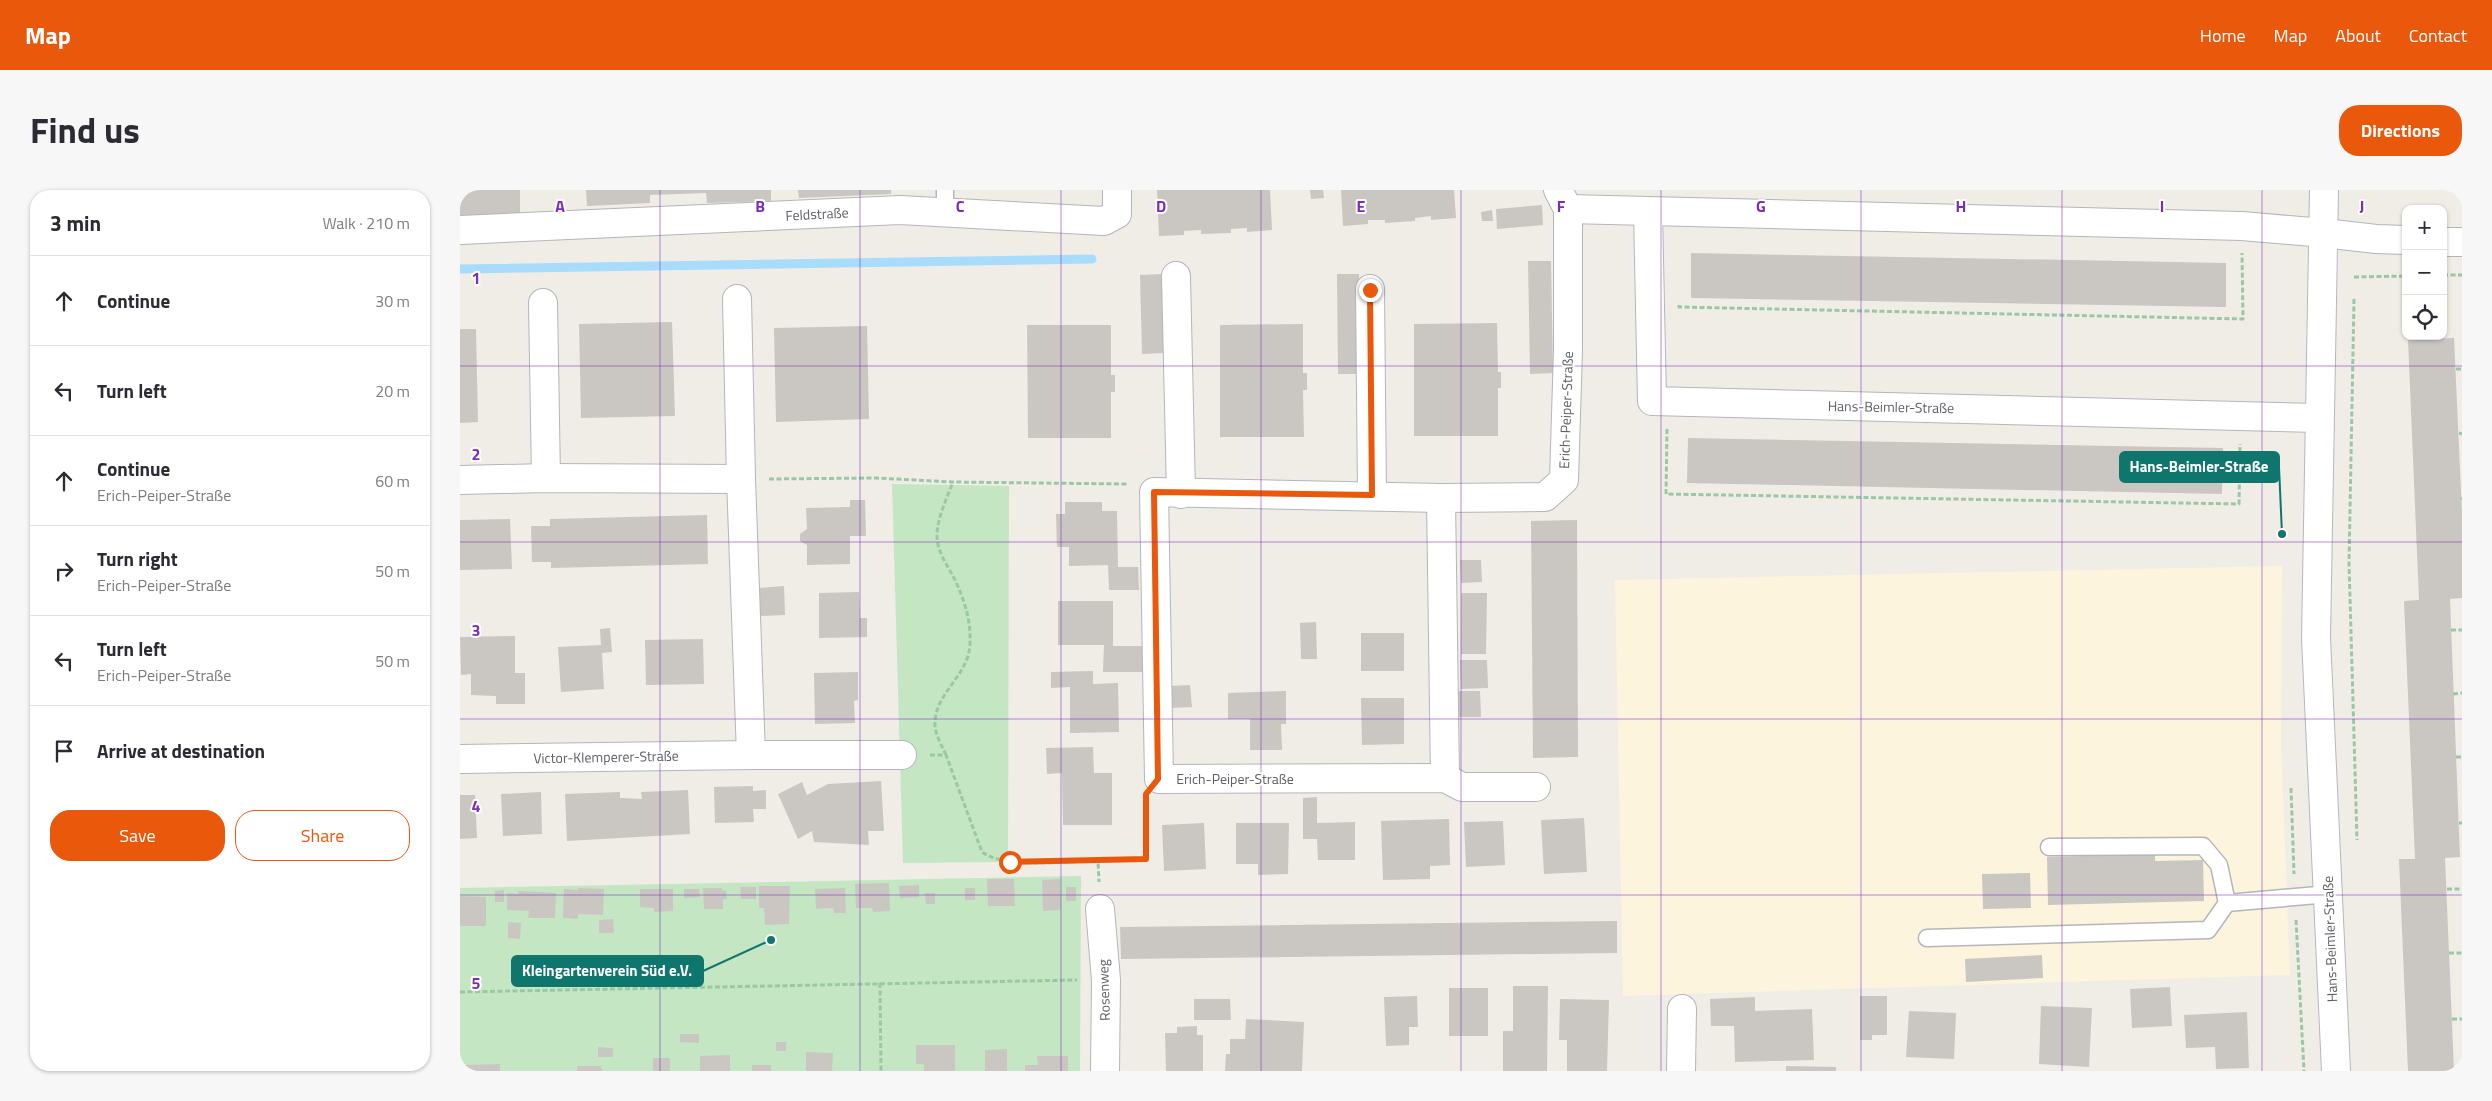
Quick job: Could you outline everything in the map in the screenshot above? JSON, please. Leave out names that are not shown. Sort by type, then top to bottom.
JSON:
[{"type":"street","name":"Feldstraße","points":[[460,230],[900,210],[945,201],[1013,218],[1104,221],[1117,214],[1117,190]]},
{"type":"street","name":"Hans-Beimler-Straße","points":[[2324,190],[2316,638],[2336,1071]]},
{"type":"street","points":[[1563,200],[1648,211],[2242,226],[2402,240]]},
{"type":"street","name":"Erich-Peiper-Straße","points":[[1536,787],[1462,787],[1445,778],[1158,779],[1154,492],[1181,494],[1372,495],[1441,498],[1544,497],[1564,480],[1568,350],[1563,200]]},
{"type":"street","name":"Hans-Beimler-Straße","points":[[1648,211],[1652,401],[2319,418]]},
{"type":"street","points":[[2447,242],[2462,242]]},
{"type":"street","points":[[1176,276],[1181,494]]},
{"type":"street","points":[[1370,290],[1372,495]]},
{"type":"street","points":[[737,299],[741,479],[751,755]]},
{"type":"street","points":[[543,302],[546,478]]},
{"type":"street","points":[[460,480],[546,478],[741,479]]},
{"type":"street","points":[[1441,498],[1445,778]]},
{"type":"street","name":"Victor-Klemperer-Straße","points":[[460,759],[902,755]]},
{"type":"street","name":"Rosenweg","points":[[1100,909],[1106,980],[1105,1071]]},
{"type":"street","points":[[1681,1071],[1682,1008]]},
{"type":"lane","points":[[1927,938],[2208,930],[2227,903],[2219,865],[2203,846],[2049,848]]},
{"type":"lane","points":[[2227,903],[2328,894]]},
{"type":"path","points":[[1680,298],[1679,307],[2243,319],[2242,226]]},
{"type":"path","points":[[2354,285],[2355,237]]},
{"type":"path","points":[[2447,275],[2462,275]]},
{"type":"path","points":[[2354,277],[2402,276]]},
{"type":"path","points":[[2354,293],[2349,563],[2357,844]]},
{"type":"path","points":[[2456,369],[2462,369]]},
{"type":"path","points":[[1668,401],[1666,494],[2239,504],[2240,416]]},
{"type":"path","points":[[741,479],[876,478],[953,482],[1128,484],[1154,492]]},
{"type":"path","points":[[953,482],[943,510],[937,536],[941,554],[964,601],[970,623],[970,647],[963,670],[949,687],[936,715],[935,728],[982,852],[990,858],[1010,862],[1146,859],[1146,794],[1158,779]]},
{"type":"path","points":[[2451,630],[2462,630]]},
{"type":"path","points":[[2454,694],[2462,693]]},
{"type":"path","points":[[902,755],[946,755]]},
{"type":"path","points":[[2456,758],[2462,758]]},
{"type":"path","points":[[1098,860],[1100,909]]},
{"type":"path","points":[[2447,889],[2462,888]]},
{"type":"path","points":[[2449,953],[2462,953]]},
{"type":"path","points":[[460,992],[1106,980]]},
{"type":"path","points":[[880,983],[881,1071]]},
{"type":"path","points":[[2452,1019],[2462,1019]]},
{"type":"shaded area","points":[[2282,566],[2281,744],[2290,975],[1623,996],[1615,580]]},
{"type":"green space","points":[[892,484],[1009,486],[1008,862],[903,863]]},
{"type":"green space","points":[[1081,876],[1080,1071],[460,1071],[460,888]]},
{"type":"building","points":[[460,190],[520,190],[520,218],[460,219]]},
{"type":"building","points":[[586,190],[771,190],[771,201],[707,203],[706,193],[650,195],[650,203],[587,206]]},
{"type":"building","points":[[798,190],[891,190],[891,194],[799,198]]},
{"type":"building","points":[[1157,190],[1270,190],[1272,230],[1247,232],[1247,228],[1231,229],[1231,233],[1201,234],[1201,230],[1184,231],[1184,235],[1159,236]]},
{"type":"building","points":[[1310,190],[1323,190],[1324,198],[1311,199]]},
{"type":"building","points":[[1341,190],[1454,190],[1456,218],[1431,220],[1431,216],[1415,218],[1415,221],[1385,223],[1385,220],[1368,220],[1368,224],[1343,226]]},
{"type":"building","points":[[1542,205],[1543,225],[1497,229],[1496,209]]},
{"type":"building","points":[[1492,210],[1493,221],[1482,221],[1481,212]]},
{"type":"building","points":[[1691,253],[2226,263],[2226,307],[1691,298]]},
{"type":"building","points":[[1528,261],[1551,261],[1553,373],[1530,374]]},
{"type":"building","points":[[1163,274],[1165,353],[1142,354],[1140,275]]},
{"type":"building","points":[[1337,274],[1359,274],[1361,374],[1338,374]]},
{"type":"building","points":[[672,322],[675,416],[581,418],[579,324]]},
{"type":"building","points":[[1497,323],[1498,372],[1501,372],[1501,388],[1498,388],[1498,436],[1414,436],[1414,324]]},
{"type":"building","points":[[1303,324],[1303,373],[1307,373],[1307,390],[1303,390],[1304,437],[1220,437],[1220,325]]},
{"type":"building","points":[[1027,325],[1111,325],[1111,375],[1115,375],[1115,392],[1111,392],[1111,438],[1028,438]]},
{"type":"building","points":[[867,326],[869,419],[776,422],[774,328]]},
{"type":"building","points":[[460,329],[476,329],[478,422],[460,423]]},
{"type":"building","points":[[2447,338],[2454,338],[2462,513],[2462,598],[2450,599],[2460,857],[2445,858],[2454,1071],[2408,1071],[2399,859],[2415,859],[2404,601],[2419,600],[2408,340],[2447,340]]},
{"type":"building","points":[[1688,438],[2223,448],[2222,494],[1687,483]]},
{"type":"building","points":[[850,500],[865,500],[866,536],[850,536],[850,564],[807,565],[807,545],[800,541],[800,534],[807,529],[806,508],[850,507]]},
{"type":"building","points":[[1065,502],[1102,502],[1102,511],[1117,511],[1118,567],[1138,567],[1139,590],[1109,590],[1108,565],[1069,566],[1069,547],[1057,547],[1056,514],[1065,514]]},
{"type":"building","points":[[707,515],[708,564],[551,568],[551,562],[532,562],[531,526],[550,526],[550,519]]},
{"type":"building","points":[[510,519],[512,569],[460,570],[460,520]]},
{"type":"building","points":[[1577,520],[1578,757],[1533,758],[1531,521]]},
{"type":"building","points":[[1460,560],[1481,560],[1482,582],[1461,583]]},
{"type":"building","points":[[784,586],[785,615],[759,616],[758,588]]},
{"type":"building","points":[[859,592],[860,618],[867,618],[867,637],[819,638],[819,593]]},
{"type":"building","points":[[1461,593],[1487,593],[1486,654],[1461,654]]},
{"type":"building","points":[[1058,601],[1113,601],[1113,646],[1143,646],[1143,672],[1103,672],[1104,645],[1058,645]]},
{"type":"building","points":[[1316,622],[1317,659],[1301,659],[1300,623]]},
{"type":"building","points":[[610,628],[612,652],[602,653],[604,689],[561,692],[558,647],[601,645],[600,629]]},
{"type":"building","points":[[1361,633],[1404,633],[1404,671],[1361,671]]},
{"type":"building","points":[[515,636],[515,673],[525,673],[525,704],[496,704],[496,696],[471,695],[471,674],[461,675],[460,637]]},
{"type":"building","points":[[703,639],[704,684],[646,685],[645,640]]},
{"type":"building","points":[[1460,660],[1487,660],[1488,688],[1461,689]]},
{"type":"building","points":[[1093,671],[1093,684],[1118,683],[1119,732],[1070,733],[1070,687],[1051,688],[1051,672]]},
{"type":"building","points":[[858,672],[858,700],[854,701],[855,723],[815,724],[814,673]]},
{"type":"building","points":[[1190,685],[1192,707],[1170,708],[1169,686]]},
{"type":"building","points":[[1286,691],[1286,724],[1281,724],[1282,750],[1250,750],[1250,719],[1228,719],[1228,693]]},
{"type":"building","points":[[1458,691],[1480,691],[1481,717],[1459,717]]},
{"type":"building","points":[[1361,698],[1404,698],[1404,744],[1362,745]]},
{"type":"building","points":[[1093,747],[1094,773],[1112,773],[1112,825],[1063,825],[1062,773],[1047,774],[1046,748]]},
{"type":"building","points":[[881,781],[884,831],[868,831],[869,845],[814,842],[812,831],[798,839],[778,794],[802,782],[807,795],[828,784]]},
{"type":"building","points":[[753,786],[753,791],[766,790],[766,809],[753,809],[754,822],[715,823],[714,787]]},
{"type":"building","points":[[688,790],[690,834],[567,841],[565,794],[620,792],[620,798],[642,799],[641,792]]},
{"type":"building","points":[[541,792],[542,834],[503,836],[501,794]]},
{"type":"building","points":[[460,795],[475,795],[477,838],[460,839]]},
{"type":"building","points":[[1317,797],[1317,823],[1355,822],[1355,860],[1318,860],[1317,839],[1303,839],[1303,798]]},
{"type":"building","points":[[1584,818],[1587,872],[1544,874],[1541,820]]},
{"type":"building","points":[[1449,819],[1450,865],[1430,866],[1430,879],[1383,880],[1381,821]]},
{"type":"building","points":[[1503,821],[1505,865],[1466,867],[1464,822]]},
{"type":"building","points":[[1204,823],[1206,869],[1164,871],[1162,825]]},
{"type":"building","points":[[1236,823],[1289,823],[1288,874],[1258,875],[1258,864],[1236,864]]},
{"type":"building","points":[[2155,854],[2155,861],[2203,860],[2204,901],[2048,905],[2047,857]]},
{"type":"building","points":[[2030,873],[2031,908],[1983,909],[1982,874]]},
{"type":"building","points":[[987,879],[1014,879],[1015,906],[988,906]]},
{"type":"building","points":[[1060,879],[1061,910],[1043,911],[1042,880]]},
{"type":"building","points":[[889,883],[890,911],[873,912],[872,908],[856,908],[855,884]]},
{"type":"building","points":[[919,885],[919,897],[900,898],[899,886]]},
{"type":"building","points":[[759,886],[790,886],[789,924],[765,925],[764,908],[759,908]]},
{"type":"building","points":[[740,887],[756,887],[756,899],[741,899]]},
{"type":"building","points":[[1066,887],[1076,887],[1076,901],[1066,901]]},
{"type":"building","points":[[578,888],[604,889],[603,915],[578,914],[578,919],[563,918],[564,889],[578,890]]},
{"type":"building","points":[[703,888],[722,888],[722,891],[726,890],[727,899],[723,899],[723,909],[704,909]]},
{"type":"building","points":[[845,888],[846,913],[834,913],[833,908],[816,909],[815,889]]},
{"type":"building","points":[[965,888],[975,888],[975,900],[965,900]]},
{"type":"building","points":[[640,889],[673,889],[673,911],[654,912],[654,908],[640,907]]},
{"type":"building","points":[[684,889],[699,889],[700,897],[684,898]]},
{"type":"building","points":[[504,890],[504,902],[495,902],[495,891]]},
{"type":"building","points":[[518,891],[556,893],[555,918],[528,918],[529,911],[507,910],[507,893],[518,894]]},
{"type":"building","points":[[925,893],[935,893],[935,904],[926,904]]},
{"type":"building","points":[[460,896],[486,897],[486,926],[460,926]]},
{"type":"building","points":[[613,919],[614,933],[599,933],[599,920]]},
{"type":"building","points":[[1617,921],[1617,953],[1121,959],[1120,927]]},
{"type":"building","points":[[508,922],[521,923],[520,939],[508,938]]},
{"type":"building","points":[[2042,955],[2043,978],[1966,982],[1965,959]]},
{"type":"building","points":[[1513,986],[1548,986],[1547,1071],[1503,1071],[1503,1031],[1513,1031]]},
{"type":"building","points":[[2170,987],[2172,1026],[2132,1028],[2130,989]]},
{"type":"building","points":[[1449,988],[1488,988],[1488,1036],[1449,1036]]},
{"type":"building","points":[[1417,996],[1418,1027],[1409,1027],[1409,1045],[1386,1046],[1384,997]]},
{"type":"building","points":[[1860,996],[1887,996],[1887,1035],[1872,1035],[1872,1040],[1860,1040]]},
{"type":"building","points":[[1755,997],[1755,1011],[1812,1009],[1814,1060],[1735,1062],[1734,1026],[1711,1026],[1710,999]]},
{"type":"building","points":[[1194,999],[1230,999],[1231,1020],[1194,1020]]},
{"type":"building","points":[[1560,999],[1609,1000],[1607,1071],[1567,1071],[1567,1040],[1559,1040]]},
{"type":"building","points":[[2041,1006],[2092,1008],[2089,1067],[2039,1064]]},
{"type":"building","points":[[1909,1011],[1956,1013],[1954,1059],[1906,1057]]},
{"type":"building","points":[[2247,1012],[2249,1068],[2216,1069],[2215,1047],[2186,1048],[2184,1015]]},
{"type":"building","points":[[1246,1019],[1304,1022],[1302,1071],[1225,1071],[1226,1054],[1230,1054],[1230,1039],[1245,1039]]},
{"type":"building","points":[[1197,1026],[1197,1035],[1203,1035],[1203,1071],[1166,1071],[1165,1033],[1177,1033],[1177,1027]]},
{"type":"building","points":[[680,1034],[699,1034],[699,1043],[680,1042]]},
{"type":"building","points":[[776,1042],[786,1042],[786,1051],[776,1051]]},
{"type":"building","points":[[916,1045],[955,1045],[955,1071],[924,1071],[924,1064],[916,1064]]},
{"type":"building","points":[[598,1047],[613,1048],[613,1057],[598,1057]]},
{"type":"building","points":[[1007,1049],[1007,1071],[985,1071],[985,1050]]},
{"type":"building","points":[[806,1052],[833,1053],[832,1071],[806,1071]]},
{"type":"building","points":[[730,1055],[730,1071],[700,1071],[700,1056]]},
{"type":"building","points":[[1037,1056],[1068,1056],[1068,1071],[1025,1071],[1025,1065],[1038,1065]]},
{"type":"building","points":[[653,1058],[670,1058],[670,1071],[653,1071]]},
{"type":"building","points":[[500,1064],[500,1071],[466,1071],[465,1065]]},
{"type":"building","points":[[752,1065],[771,1065],[771,1071],[752,1071]]},
{"type":"building","points":[[577,1066],[601,1066],[602,1071],[577,1071]]},
{"type":"building","points":[[1786,1066],[1836,1067],[1836,1071],[1786,1071]]},
{"type":"waterway","points":[[460,269],[1092,259]]},
{"type":"place","name":"Hans-Beimler-Straße","points":[[2282,534]]},
{"type":"place","name":"Kleingartenverein Süd e.V.","points":[[771,940]]},
{"type":"route","points":[[1010,862],[1146,859],[1146,794],[1158,779],[1154,492],[1181,494],[1372,495],[1370,290]]}]
